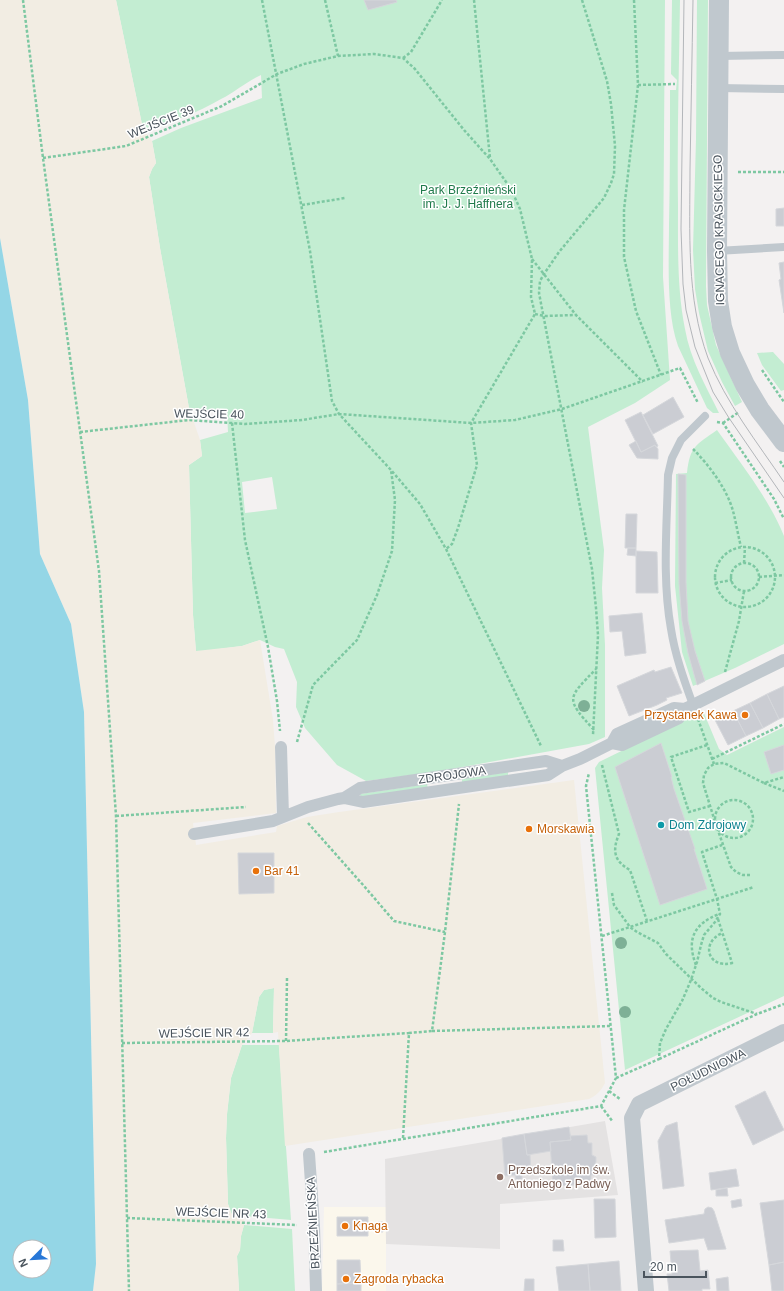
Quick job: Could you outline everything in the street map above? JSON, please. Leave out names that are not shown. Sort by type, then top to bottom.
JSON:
[{"type":"street","name":"IGNACEGO KRASICKIEGO","points":[[719,0],[718,301],[722,327],[730,353],[756,404],[784,442]]},
{"type":"street","name":"ZDROJOWA","points":[[344,798],[363,802],[548,775],[562,766],[612,743],[622,745],[679,718],[689,707],[784,660]]},
{"type":"street","points":[[280,809],[282,747]]},
{"type":"street","name":"ZDROJOWA","points":[[194,834],[273,821],[280,809],[297,811],[344,798],[360,788],[546,761],[562,766]]},
{"type":"street","name":"POŁUDNIOWA","points":[[646,1291],[632,1118],[635,1110],[639,1104],[784,1032]]},
{"type":"street","name":"BRZEŹNIEŃSKA","points":[[309,1154],[314,1226],[316,1291]]},
{"type":"lane","points":[[719,56],[784,55]]},
{"type":"lane","points":[[719,88],[784,89]]},
{"type":"lane","points":[[717,251],[784,248]]},
{"type":"lane","points":[[689,707],[671,629],[666,583],[668,475],[672,458],[682,440],[705,416]]},
{"type":"path","points":[[23,0],[99,571],[116,816],[129,1291]]},
{"type":"path","points":[[262,0],[302,205],[332,401],[339,414],[420,504],[446,549],[544,751],[546,761]]},
{"type":"path","points":[[325,0],[338,56]]},
{"type":"path","points":[[442,0],[411,52],[403,58],[415,69],[464,130],[490,159],[511,189],[520,209],[532,259],[531,297],[535,314],[471,422],[477,465],[452,544],[446,549]]},
{"type":"path","points":[[474,0],[490,159]]},
{"type":"path","points":[[582,0],[606,81],[611,104],[615,146],[614,174],[604,198],[559,252],[544,274],[540,281],[539,293],[592,569],[598,635],[594,730],[576,710],[573,698],[577,688],[596,668]]},
{"type":"path","points":[[634,0],[638,85],[624,210],[624,256],[636,311],[661,375]]},
{"type":"path","name":"WEJŚCIE 39","points":[[43,158],[126,146],[222,106],[277,74],[304,64],[338,56],[374,54],[403,58]]},
{"type":"path","points":[[638,85],[675,84]]},
{"type":"path","points":[[738,172],[784,172]]},
{"type":"path","points":[[302,205],[345,198]]},
{"type":"path","points":[[532,259],[576,315],[643,382]]},
{"type":"path","points":[[535,314],[544,316],[576,315]]},
{"type":"path","name":"WEJŚCIE 40","points":[[80,432],[189,420],[232,423],[302,420],[339,414],[471,422],[515,420],[562,409],[680,368],[705,416]]},
{"type":"path","points":[[780,396],[784,395]]},
{"type":"path","points":[[705,416],[710,421],[722,423],[744,409]]},
{"type":"path","points":[[232,423],[245,540],[268,647],[277,700],[282,747]]},
{"type":"path","points":[[722,423],[774,499],[784,519]]},
{"type":"path","points":[[682,440],[712,470],[733,510],[741,547]]},
{"type":"path","points":[[297,743],[313,685],[357,640],[377,595],[392,551],[395,500],[391,470]]},
{"type":"path","points":[[744,563],[745,546]]},
{"type":"path","points":[[745,546],[754,548],[762,552],[769,559],[775,576],[774,586],[762,603],[752,607],[742,608],[732,605],[724,600],[718,592],[714,573],[723,555],[731,550],[741,547],[745,546]]},
{"type":"path","points":[[744,563],[753,565],[758,572],[759,577],[753,588],[744,590],[736,587],[732,580],[733,570],[744,563]]},
{"type":"path","points":[[759,577],[784,575]]},
{"type":"path","points":[[715,583],[732,580]]},
{"type":"path","points":[[719,693],[742,608],[744,590]]},
{"type":"path","points":[[689,707],[707,745],[714,764]]},
{"type":"path","points":[[712,759],[784,724]]},
{"type":"path","points":[[707,745],[671,757],[689,812],[710,806]]},
{"type":"path","points":[[595,751],[619,834],[615,842],[617,859],[622,866],[630,870],[647,921]]},
{"type":"path","points":[[309,1154],[601,1106],[616,1078],[586,786],[595,751]]},
{"type":"path","points":[[750,874],[743,875],[736,872],[731,867],[722,845],[703,783],[704,775],[708,768],[714,764],[724,763],[764,783],[784,791]]},
{"type":"path","points":[[764,783],[784,777]]},
{"type":"path","points":[[432,1031],[445,932],[460,788]]},
{"type":"path","points":[[728,801],[739,801],[745,804],[752,814],[751,826],[748,832],[737,838],[724,836],[716,825],[716,814],[722,804],[728,801]]},
{"type":"path","points":[[116,816],[203,810],[280,809]]},
{"type":"path","points":[[203,810],[204,814]]},
{"type":"path","points":[[297,811],[394,921],[445,932]]},
{"type":"path","points":[[659,1059],[660,1043],[691,980],[704,935],[716,922],[720,914],[717,899],[702,852],[722,845]]},
{"type":"path","points":[[602,936],[754,887]]},
{"type":"path","points":[[612,893],[614,905],[630,927],[658,943],[666,954],[691,980],[717,1000],[730,1006],[757,1014]]},
{"type":"path","points":[[696,965],[692,949],[694,933],[705,921],[720,914]]},
{"type":"path","points":[[718,918],[732,964],[718,964],[710,953],[709,947],[711,940],[722,933]]},
{"type":"path","points":[[286,1041],[287,978]]},
{"type":"path","points":[[616,1078],[757,1014],[784,1004]]},
{"type":"path","name":"WEJŚCIE NR 42","points":[[122,1043],[286,1041],[432,1031],[611,1026]]},
{"type":"path","points":[[403,1138],[409,1033]]},
{"type":"path","name":"WEJŚCIE NR 43","points":[[127,1218],[314,1226]]},
{"type":"shaded area","name":"Przedszkole im św. Antoniego z Padwy","points":[[605,1121],[618,1195],[500,1204],[500,1249],[386,1244],[385,1159]]},
{"type":"shaded area","points":[[324,1207],[386,1207],[386,1291],[322,1291]]},
{"type":"green space","name":"Park Brzeźnieński im. J. J. Haffnera","points":[[116,0],[665,0],[663,277],[670,380],[635,403],[588,427],[604,550],[602,588],[605,645],[605,737],[589,744],[435,772],[366,781],[337,765],[305,728],[296,707],[297,682],[284,649],[275,647],[260,640],[242,646],[196,652],[193,615],[189,465],[202,456],[200,440],[228,432],[227,413],[189,408],[160,248],[149,177],[156,163],[152,141],[181,128],[262,98],[261,75],[226,96],[184,117],[143,129]],"holes":[[[272,477],[277,509],[245,513],[242,482]]]},
{"type":"green space","points":[[672,0],[680,0],[678,252],[682,314],[687,340],[691,351],[699,372],[719,413],[713,413],[707,408],[678,346],[674,333],[670,302],[670,90],[676,90],[677,80],[671,74]]},
{"type":"green space","points":[[697,0],[708,0],[707,305],[716,345],[742,402],[735,406],[708,351],[695,289],[693,250],[696,139]]},
{"type":"green space","points":[[773,352],[784,364],[784,390],[781,391],[762,365],[757,353]]},
{"type":"green space","points":[[717,430],[762,494],[784,536],[784,644],[735,668],[693,686],[682,652],[675,586],[676,474],[687,473],[692,451],[699,443]]},
{"type":"green space","points":[[703,711],[719,749],[727,755],[784,727],[784,996],[625,1070],[595,768],[599,762]]},
{"type":"green space","points":[[508,772],[508,776],[462,783],[462,779]]},
{"type":"green space","points":[[427,784],[428,789],[361,799],[360,794]]},
{"type":"green space","points":[[274,988],[273,1033],[252,1033],[259,997],[264,990]]},
{"type":"green space","points":[[242,1045],[279,1045],[291,1220],[232,1215],[228,1204],[226,1138],[227,1114],[231,1078]]},
{"type":"green space","points":[[244,1225],[292,1229],[295,1291],[239,1291],[237,1256],[240,1250],[241,1236]]},
{"type":"sand","points":[[0,0],[116,0],[143,129],[152,141],[156,163],[149,177],[160,248],[189,408],[200,440],[202,456],[189,465],[193,615],[196,651],[242,646],[260,640],[273,720],[275,747],[276,813],[193,823],[196,845],[276,832],[277,826],[307,817],[574,780],[605,1083],[602,1088],[597,1094],[589,1099],[285,1146],[278,1032],[273,1033],[274,988],[264,990],[259,997],[252,1033],[242,1045],[231,1078],[227,1114],[226,1138],[228,1204],[232,1215],[244,1216],[240,1250],[237,1256],[239,1291],[93,1291],[96,1264],[84,712],[71,624],[40,554],[28,400],[0,238]]},
{"type":"water","points":[[0,238],[28,400],[40,554],[71,624],[84,712],[96,1264],[93,1291],[0,1291]]},
{"type":"building","points":[[364,0],[396,0],[397,2],[368,10]]},
{"type":"building","points":[[784,208],[784,226],[776,226],[776,209]]},
{"type":"building","points":[[784,262],[784,313],[779,280],[781,279],[779,263]]},
{"type":"building","points":[[673,397],[684,417],[653,434],[643,415]]},
{"type":"building","points":[[641,412],[658,446],[656,447],[655,445],[641,452],[625,420]]},
{"type":"building","points":[[636,441],[641,452],[655,445],[658,449],[658,459],[637,458],[629,445]]},
{"type":"building","points":[[678,474],[686,475],[686,583],[688,621],[695,651],[705,681],[697,685],[688,653],[682,621],[679,583]]},
{"type":"building","points":[[626,514],[637,514],[636,548],[625,548]]},
{"type":"building","points":[[628,548],[636,548],[636,556],[627,555]]},
{"type":"building","points":[[636,551],[657,552],[658,593],[636,593]]},
{"type":"building","points":[[642,613],[646,653],[625,656],[622,631],[610,632],[609,616]]},
{"type":"building","points":[[671,667],[682,693],[666,698],[667,700],[657,705],[629,716],[617,686],[654,670],[655,672]]},
{"type":"building","points":[[784,686],[784,717],[779,719],[767,694]]},
{"type":"building","points":[[767,694],[779,719],[763,728],[750,703]]},
{"type":"building","points":[[750,703],[763,728],[746,736],[733,711]]},
{"type":"building","points":[[733,711],[746,736],[728,745],[715,720]]},
{"type":"building","name":"Dom Zdrojowy","points":[[661,743],[672,777],[674,789],[707,889],[660,905],[615,767]]},
{"type":"building","points":[[784,745],[784,770],[771,774],[764,752]]},
{"type":"building","points":[[238,853],[274,853],[274,893],[239,894]]},
{"type":"building","points":[[765,1091],[784,1130],[753,1145],[735,1106]]},
{"type":"building","points":[[677,1122],[684,1186],[663,1189],[658,1141],[666,1126]]},
{"type":"building","points":[[569,1127],[571,1140],[550,1142],[551,1151],[527,1155],[524,1134]]},
{"type":"building","points":[[524,1134],[527,1155],[530,1155],[531,1174],[522,1174],[522,1179],[516,1180],[515,1175],[505,1176],[502,1138]]},
{"type":"building","points":[[587,1135],[588,1143],[592,1143],[592,1155],[596,1157],[595,1175],[591,1175],[591,1184],[553,1186],[550,1142],[571,1140],[570,1136]]},
{"type":"building","points":[[736,1169],[739,1186],[711,1190],[709,1173]]},
{"type":"building","points":[[727,1188],[728,1196],[716,1196],[716,1190]]},
{"type":"building","points":[[594,1199],[615,1199],[616,1237],[595,1238]]},
{"type":"building","points":[[741,1199],[742,1206],[732,1208],[731,1201]]},
{"type":"building","points":[[784,1200],[784,1262],[769,1265],[760,1203]]},
{"type":"building","points":[[708,1207],[712,1208],[714,1211],[726,1249],[708,1250],[704,1238],[669,1243],[665,1220],[704,1214],[705,1209]]},
{"type":"building","points":[[337,1217],[368,1217],[368,1236],[337,1236]]},
{"type":"building","points":[[378,1222],[383,1222],[383,1232],[378,1232]]},
{"type":"building","points":[[553,1240],[563,1240],[564,1251],[553,1251]]},
{"type":"building","points":[[698,1250],[700,1271],[708,1270],[710,1289],[702,1289],[702,1291],[669,1291],[667,1274],[672,1274],[670,1251]]},
{"type":"building","points":[[337,1260],[360,1260],[361,1283],[337,1284]]},
{"type":"building","points":[[619,1261],[621,1291],[590,1291],[588,1264]]},
{"type":"building","points":[[784,1262],[784,1291],[772,1291],[769,1265]]},
{"type":"building","points":[[588,1264],[590,1291],[559,1291],[556,1267]]},
{"type":"building","points":[[728,1277],[729,1291],[717,1291],[716,1279]]},
{"type":"building","points":[[525,1279],[534,1279],[534,1291],[524,1291]]},
{"type":"building","points":[[361,1283],[361,1291],[337,1291],[337,1284]]},
{"type":"tram line","points":[[684,0],[681,229],[683,284],[686,310],[695,347],[713,392],[784,498]]},
{"type":"tram line","points":[[693,0],[690,241],[696,312],[701,335],[715,375],[743,422],[784,482]]},
{"type":"place","name":"Przystanek Kawa","points":[[745,715]]},
{"type":"place","name":"Dom Zdrojowy","points":[[661,825]]},
{"type":"place","name":"Morskawia","points":[[529,829]]},
{"type":"place","name":"Bar 41","points":[[256,871]]},
{"type":"place","name":"Przedszkole im św. Antoniego z Padwy","points":[[500,1177]]},
{"type":"place","name":"Knaga","points":[[345,1226]]},
{"type":"place","name":"Zagroda rybacka","points":[[346,1279]]}]
